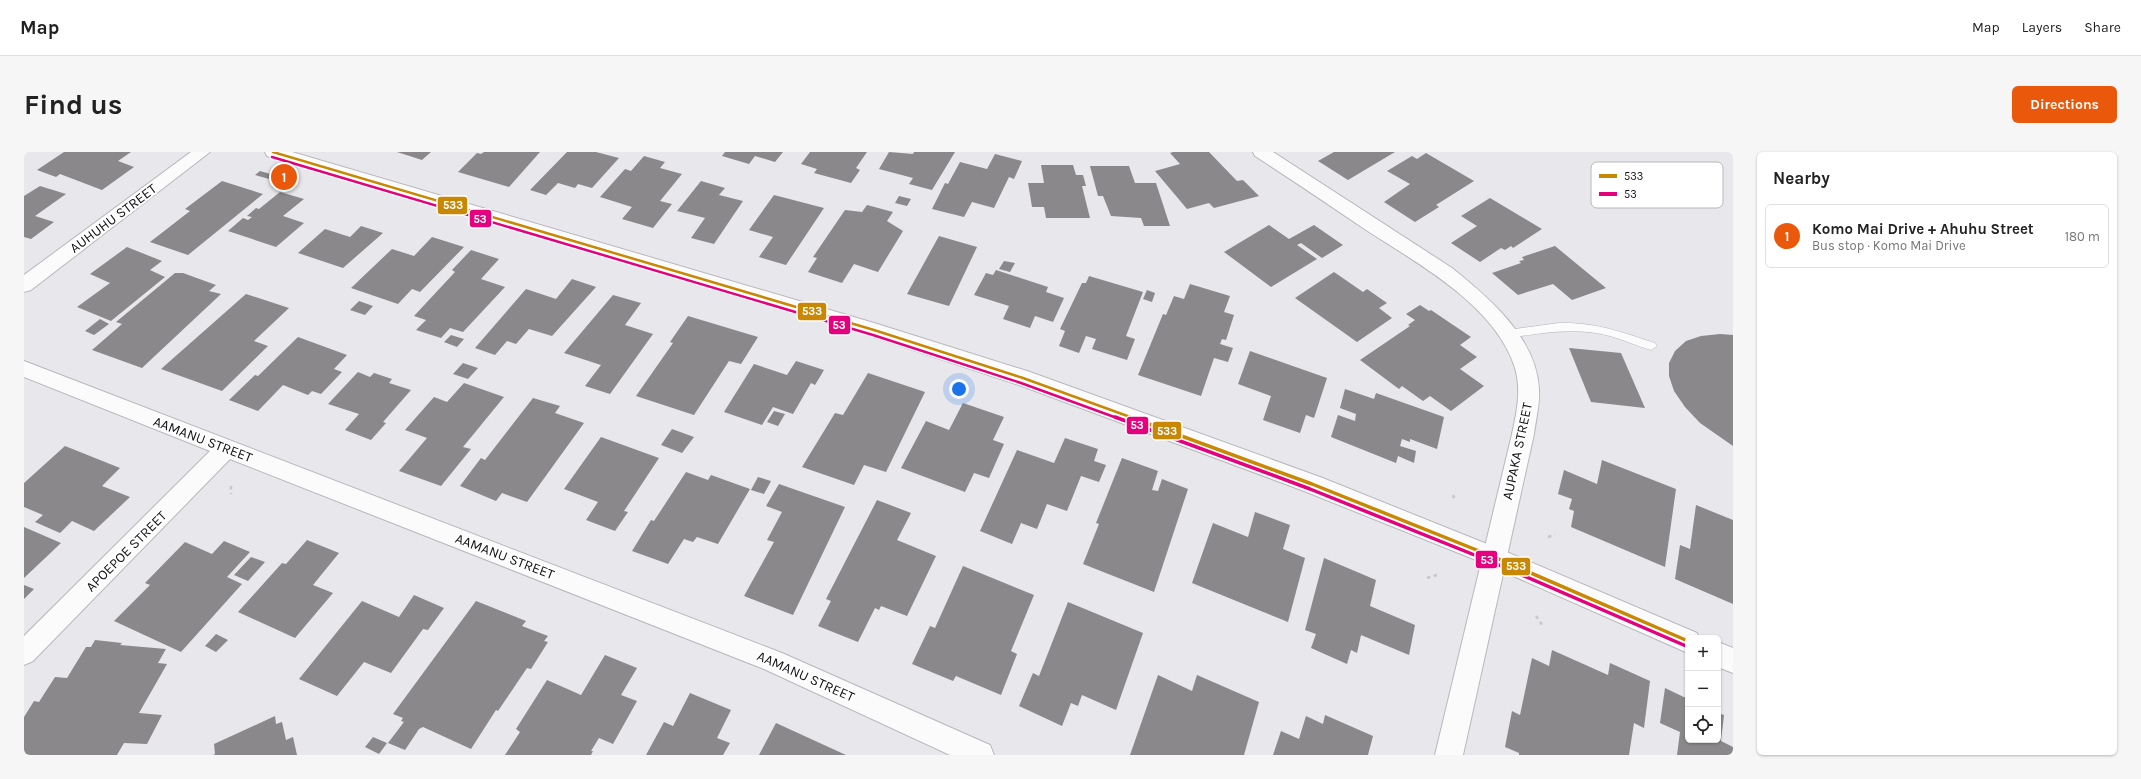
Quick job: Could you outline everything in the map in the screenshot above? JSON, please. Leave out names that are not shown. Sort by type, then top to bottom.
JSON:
[{"type":"street","name":"AUHUHU STREET","points":[[24,285],[202,152]]},
{"type":"street","points":[[273,152],[867,328],[1023,378],[1305,481],[1494,557],[1685,640]]},
{"type":"street","name":"AUPAKA STREET","points":[[1261,152],[1445,273],[1474,296],[1508,334],[1520,357],[1528,381],[1529,400],[1523,434],[1449,755]]},
{"type":"street","name":"AAMANU STREET","points":[[24,369],[773,661],[980,755]]},
{"type":"street","name":"APOEPOE STREET","points":[[24,653],[227,448]]},
{"type":"street","points":[[1721,655],[1733,661]]},
{"type":"lane","points":[[1508,334],[1552,327],[1576,327],[1610,332],[1651,346]]},
{"type":"path","points":[[231,486],[231,494]]},
{"type":"path","points":[[1453,495],[1455,500]]},
{"type":"path","points":[[1548,537],[1555,535]]},
{"type":"path","points":[[1427,578],[1437,575]]},
{"type":"path","points":[[1536,616],[1543,626]]},
{"type":"building","points":[[64,152],[131,152],[118,161],[134,167],[102,190],[60,174],[56,177],[37,170]]},
{"type":"building","points":[[397,152],[431,152],[422,160]]},
{"type":"building","points":[[484,152],[540,152],[509,187],[458,172],[477,153],[481,154]]},
{"type":"building","points":[[567,152],[596,152],[619,158],[592,188],[578,184],[575,188],[558,183],[546,195],[530,190]]},
{"type":"building","points":[[725,152],[783,152],[775,162],[755,156],[749,164],[722,156]]},
{"type":"building","points":[[810,152],[867,152],[856,168],[860,170],[851,183],[814,173],[817,169],[801,164]]},
{"type":"building","points":[[889,152],[913,154],[914,152],[955,152],[932,190],[909,184],[913,178],[879,169]]},
{"type":"building","points":[[1209,152],[1237,181],[1243,180],[1259,196],[1214,208],[1209,203],[1187,209],[1155,171],[1180,164],[1170,153]]},
{"type":"building","points":[[1334,152],[1395,152],[1348,180],[1318,161]]},
{"type":"building","points":[[1426,153],[1474,181],[1436,205],[1439,207],[1415,222],[1384,202],[1410,184],[1387,171],[1412,156],[1417,159]]},
{"type":"building","points":[[995,154],[1022,161],[1014,179],[1009,177],[994,208],[972,202],[964,217],[932,209],[945,183],[948,184],[960,162],[987,169]]},
{"type":"building","points":[[644,156],[665,162],[660,168],[682,174],[660,201],[672,204],[653,228],[622,219],[632,207],[600,197],[625,169],[631,171]]},
{"type":"building","points":[[1041,165],[1073,165],[1076,175],[1083,175],[1086,186],[1082,186],[1090,218],[1046,218],[1044,207],[1032,207],[1028,183],[1044,183]]},
{"type":"building","points":[[1090,166],[1129,166],[1135,183],[1156,183],[1170,226],[1144,226],[1141,218],[1111,216],[1103,196],[1098,196]]},
{"type":"building","points":[[260,171],[274,175],[269,179],[255,175]]},
{"type":"building","points":[[222,181],[263,194],[188,255],[150,242],[190,211],[185,209]]},
{"type":"building","points":[[701,181],[725,188],[719,195],[743,201],[714,244],[691,238],[705,218],[677,211]]},
{"type":"building","points":[[40,186],[66,194],[35,216],[54,222],[31,239],[24,237],[24,196]]},
{"type":"building","points":[[280,192],[304,199],[283,216],[304,223],[276,247],[228,231],[243,218],[248,220],[252,217],[247,216],[256,208],[259,209]]},
{"type":"building","points":[[774,195],[824,208],[786,265],[759,257],[773,237],[749,230]]},
{"type":"building","points":[[899,196],[911,199],[907,206],[895,203]]},
{"type":"building","points":[[1490,198],[1542,229],[1513,248],[1511,246],[1505,250],[1501,248],[1480,262],[1451,243],[1477,226],[1461,216]]},
{"type":"building","points":[[867,205],[893,212],[887,221],[903,231],[878,272],[854,264],[842,283],[808,272],[817,258],[813,257],[845,210],[862,212]]},
{"type":"building","points":[[1269,225],[1289,239],[1314,225],[1343,245],[1322,258],[1301,243],[1297,245],[1317,259],[1271,287],[1224,252]]},
{"type":"building","points":[[361,226],[383,233],[343,268],[298,253],[325,229],[350,237]]},
{"type":"building","points":[[939,236],[977,247],[949,306],[907,294]]},
{"type":"building","points":[[432,237],[464,247],[420,292],[412,289],[398,304],[351,288],[392,249],[414,256]]},
{"type":"building","points":[[1555,246],[1606,288],[1572,300],[1553,284],[1518,295],[1492,273],[1521,263],[1519,261],[1524,260],[1522,257]]},
{"type":"building","points":[[127,247],[162,261],[150,270],[165,277],[111,321],[77,307],[110,283],[90,274]]},
{"type":"building","points":[[471,250],[499,259],[481,279],[505,287],[463,332],[450,328],[441,338],[416,330],[426,320],[414,316],[455,272],[452,270]]},
{"type":"building","points":[[1004,261],[1015,263],[1010,272],[999,269]]},
{"type":"building","points":[[996,270],[1048,287],[1046,292],[1064,298],[1053,322],[1035,316],[1030,328],[1003,319],[1009,306],[974,295],[986,273],[993,275]]},
{"type":"building","points":[[1334,272],[1363,292],[1367,289],[1387,303],[1379,308],[1392,318],[1357,342],[1295,298]]},
{"type":"building","points":[[175,273],[183,273],[216,285],[209,291],[221,294],[142,368],[92,350],[122,324],[116,322]]},
{"type":"building","points":[[1089,276],[1143,292],[1126,336],[1135,339],[1127,360],[1092,349],[1096,339],[1086,336],[1079,353],[1059,346],[1065,331],[1060,329],[1082,283],[1086,283]]},
{"type":"building","points":[[572,279],[596,287],[552,336],[529,329],[516,344],[507,341],[495,355],[475,348],[526,289],[556,299]]},
{"type":"building","points":[[1190,284],[1230,296],[1224,312],[1234,315],[1226,340],[1222,339],[1220,344],[1233,348],[1228,362],[1214,358],[1201,396],[1138,375],[1163,314],[1166,315],[1174,296],[1184,299]]},
{"type":"building","points":[[1147,290],[1155,293],[1152,302],[1143,299]]},
{"type":"building","points":[[246,294],[289,308],[254,341],[268,346],[222,391],[161,369]]},
{"type":"building","points":[[613,295],[641,303],[625,325],[653,334],[610,394],[585,386],[601,365],[564,353]]},
{"type":"building","points":[[359,301],[373,306],[365,315],[350,310]]},
{"type":"building","points":[[1420,305],[1429,311],[1431,310],[1471,337],[1460,345],[1477,357],[1460,369],[1484,386],[1451,411],[1430,396],[1423,401],[1402,386],[1399,389],[1360,360],[1410,326],[1408,325],[1415,320],[1406,314]]},
{"type":"building","points":[[688,316],[758,337],[741,364],[729,361],[694,415],[636,396],[673,343],[670,342]]},
{"type":"building","points":[[100,319],[109,324],[94,335],[85,331]]},
{"type":"building","points":[[1720,334],[1733,335],[1733,446],[1700,423],[1685,407],[1674,391],[1669,376],[1669,363],[1675,351],[1686,341],[1701,336]]},
{"type":"building","points":[[451,335],[464,339],[457,347],[444,342]]},
{"type":"building","points":[[298,337],[347,355],[334,369],[342,372],[321,394],[312,391],[308,395],[283,385],[258,411],[229,400],[255,375],[258,376]]},
{"type":"building","points":[[1569,348],[1621,353],[1645,408],[1591,402]]},
{"type":"building","points":[[1250,351],[1327,378],[1314,418],[1306,415],[1300,433],[1263,420],[1271,396],[1238,384]]},
{"type":"building","points":[[796,361],[824,370],[815,385],[811,383],[793,414],[773,407],[762,425],[724,412],[754,364],[787,375]]},
{"type":"building","points":[[463,363],[478,368],[468,379],[453,374]]},
{"type":"building","points":[[358,372],[370,377],[374,373],[392,379],[389,383],[411,390],[383,422],[386,423],[371,440],[345,430],[359,414],[328,404]]},
{"type":"building","points":[[868,373],[925,392],[886,472],[864,465],[854,485],[802,467],[835,413],[843,415]]},
{"type":"building","points":[[464,383],[504,397],[463,447],[471,449],[441,486],[399,471],[427,438],[405,430],[434,397],[447,402]]},
{"type":"building","points":[[1345,389],[1374,399],[1376,393],[1444,417],[1437,449],[1410,439],[1410,442],[1402,439],[1400,446],[1416,451],[1414,463],[1398,456],[1396,463],[1331,437],[1338,415],[1355,421],[1356,414],[1340,408]]},
{"type":"building","points":[[533,398],[560,406],[555,413],[584,423],[527,502],[502,493],[496,501],[460,486],[481,458],[485,460]]},
{"type":"building","points":[[963,403],[1004,417],[993,440],[1004,444],[989,478],[974,473],[965,492],[901,468],[926,421],[949,430]]},
{"type":"building","points":[[774,411],[785,414],[778,426],[767,422]]},
{"type":"building","points":[[672,429],[694,437],[682,453],[661,445]]},
{"type":"building","points":[[601,437],[659,458],[624,511],[628,512],[615,531],[586,520],[598,502],[564,489]]},
{"type":"building","points":[[1065,438],[1098,449],[1094,461],[1106,465],[1099,482],[1081,476],[1067,511],[1047,504],[1037,529],[1021,523],[1012,544],[980,531],[1017,450],[1054,463]]},
{"type":"building","points":[[65,446],[120,468],[102,486],[130,497],[94,531],[72,521],[60,533],[35,522],[43,515],[24,507],[24,483]]},
{"type":"building","points":[[1122,458],[1158,471],[1152,490],[1158,491],[1162,479],[1188,489],[1154,592],[1083,564],[1099,524],[1096,523]]},
{"type":"building","points":[[1602,460],[1676,489],[1665,567],[1571,527],[1574,511],[1569,509],[1572,499],[1558,494],[1564,470],[1597,484]]},
{"type":"building","points":[[686,472],[708,480],[711,475],[750,489],[718,544],[697,537],[693,542],[684,539],[668,564],[632,551],[651,520],[654,521]]},
{"type":"building","points":[[758,477],[771,481],[764,494],[751,490]]},
{"type":"building","points":[[779,484],[845,507],[793,615],[744,596],[774,542],[767,540],[782,512],[766,506]]},
{"type":"building","points":[[877,500],[911,513],[897,540],[936,556],[907,616],[881,606],[879,610],[875,608],[858,642],[818,626],[831,601],[826,599]]},
{"type":"building","points":[[1696,505],[1733,520],[1733,604],[1675,579],[1680,545],[1690,549]]},
{"type":"building","points":[[1255,512],[1290,525],[1283,549],[1305,558],[1288,622],[1192,583],[1213,523],[1248,537]]},
{"type":"building","points":[[24,527],[61,543],[24,578]]},
{"type":"building","points":[[307,540],[339,553],[313,585],[333,593],[295,638],[238,612],[282,563],[286,564]]},
{"type":"building","points":[[224,541],[250,552],[227,577],[242,584],[181,652],[114,621],[150,585],[145,583],[185,542],[212,554]]},
{"type":"building","points":[[251,557],[265,562],[248,581],[234,575]]},
{"type":"building","points":[[1324,558],[1376,580],[1370,606],[1415,625],[1409,655],[1361,635],[1357,653],[1351,650],[1347,664],[1311,648],[1316,634],[1305,630]]},
{"type":"building","points":[[963,566],[1034,595],[1011,651],[1017,654],[1001,695],[956,676],[953,681],[912,664],[930,626],[935,628]]},
{"type":"building","points":[[24,585],[34,589],[24,599]]},
{"type":"building","points":[[414,595],[444,608],[428,630],[423,629],[391,673],[364,662],[337,696],[299,679],[362,601],[399,617]]},
{"type":"building","points":[[476,601],[526,621],[522,626],[548,636],[544,641],[548,642],[531,669],[527,668],[498,711],[496,710],[471,749],[423,727],[419,729],[405,750],[388,743],[404,722],[401,721],[403,718],[393,714]]},
{"type":"building","points":[[1068,602],[1143,633],[1116,710],[1082,695],[1078,706],[1071,703],[1062,726],[1019,706],[1033,673],[1039,676]]},
{"type":"building","points":[[216,634],[228,640],[216,652],[205,646]]},
{"type":"building","points":[[95,640],[122,643],[120,645],[166,649],[158,663],[167,664],[139,713],[162,715],[147,744],[124,743],[117,755],[24,755],[24,717],[34,701],[39,702],[55,677],[67,678],[86,647],[91,647]]},
{"type":"building","points":[[1552,650],[1608,675],[1610,663],[1650,681],[1644,728],[1634,723],[1629,755],[1519,755],[1519,753],[1505,747],[1512,711],[1520,715],[1532,658],[1549,666]]},
{"type":"building","points":[[605,655],[637,668],[621,695],[637,701],[613,744],[599,738],[591,751],[593,751],[591,755],[505,755],[520,732],[516,729],[547,680],[581,695]]},
{"type":"building","points":[[1158,675],[1192,691],[1197,675],[1259,702],[1244,755],[1130,755]]},
{"type":"building","points":[[1665,688],[1685,698],[1685,743],[1721,743],[1721,741],[1733,747],[1733,755],[1677,755],[1680,732],[1660,723]]},
{"type":"building","points":[[690,693],[731,710],[717,738],[730,743],[723,755],[646,755],[664,722],[673,726]]},
{"type":"building","points":[[1721,714],[1724,715],[1721,741]]},
{"type":"building","points":[[1325,715],[1373,736],[1368,755],[1273,755],[1281,731],[1299,739],[1306,716],[1323,724]]},
{"type":"building","points":[[275,716],[276,724],[282,722],[286,740],[293,737],[297,755],[213,755],[215,754],[214,744]]},
{"type":"building","points":[[776,723],[846,755],[759,755]]},
{"type":"building","points":[[373,737],[387,743],[379,754],[365,747]]},
{"type":"transit line","name":"533","points":[[273,152],[874,330],[1023,378],[1312,484],[1494,557],[1685,640]]},
{"type":"transit line","name":"53","points":[[272,157],[873,335],[1021,383],[1310,489],[1492,562],[1685,646]]},
{"type":"place","name":"Komo Mai Drive + Ahuhu Street","points":[[284,177]]}]
